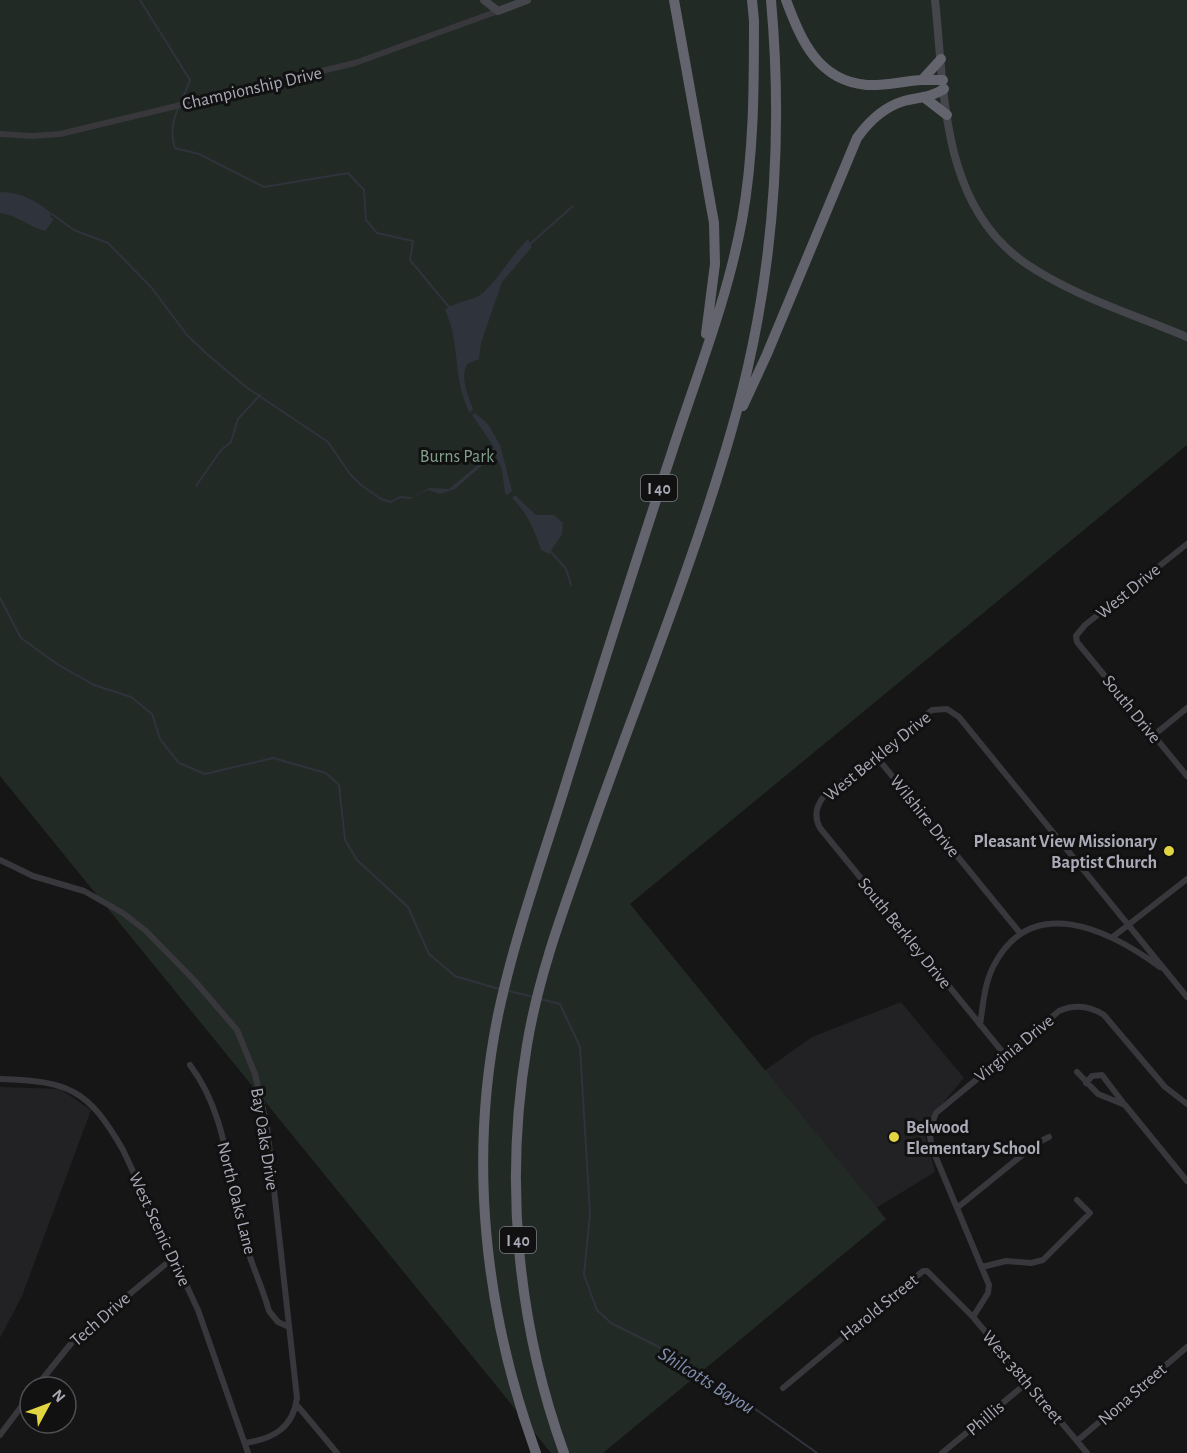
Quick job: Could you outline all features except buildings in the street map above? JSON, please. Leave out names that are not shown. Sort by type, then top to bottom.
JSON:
[{"type":"highway","points":[[674,0],[714,222],[715,264],[704,354]]},
{"type":"highway","name":"I 40","points":[[536,1453],[506,1361],[493,1295],[485,1232],[483,1133],[489,1069],[498,1015],[510,967],[644,533],[729,281],[753,149],[754,21],[752,0]]},
{"type":"highway","name":"I 40","points":[[564,1453],[533,1345],[519,1249],[518,1135],[531,1023],[542,976],[564,909],[717,479],[733,428],[758,313],[773,209],[776,97],[771,0]]},
{"type":"highway","points":[[786,0],[806,47],[821,66],[838,77],[867,85],[922,80],[943,85]]},
{"type":"highway","points":[[922,80],[940,59]]},
{"type":"highway","points":[[733,428],[767,354],[857,138],[883,111],[903,101],[925,98],[943,85]]},
{"type":"highway","points":[[925,98],[947,116]]},
{"type":"street","points":[[484,0],[498,10],[526,0]]},
{"type":"street","points":[[934,0],[947,116],[962,181],[977,213],[1000,242],[1024,262],[1058,282],[1187,337]]},
{"type":"street","name":"Championship Drive","points":[[0,134],[49,136],[356,63],[498,10]]},
{"type":"street","name":"West Drive","points":[[1077,642],[1079,631],[1187,544]]},
{"type":"street","name":"South Drive","points":[[1077,642],[1187,776]]},
{"type":"street","name":"West Berkley Drive","points":[[818,806],[824,796],[927,712],[939,708],[947,709],[959,717],[1129,926]]},
{"type":"street","points":[[1154,735],[1187,708]]},
{"type":"street","name":"Wilshire Drive","points":[[875,755],[1020,933]]},
{"type":"street","name":"South Berkley Drive","points":[[818,806],[816,818],[820,828],[1005,1055]]},
{"type":"street","name":"Bay Oaks Drive","points":[[0,860],[33,876],[84,891],[123,913],[193,979],[237,1030],[255,1074],[267,1126],[296,1404]]},
{"type":"street","points":[[1114,936],[1187,879]]},
{"type":"street","points":[[980,1025],[992,967],[1002,952],[1020,933],[1041,924],[1063,922],[1114,936],[1166,972]]},
{"type":"street","points":[[1129,926],[1187,997]]},
{"type":"street","name":"Virginia Drive","points":[[939,1165],[929,1138],[932,1118],[1059,1011],[1075,1006],[1092,1008],[1109,1019],[1164,1087],[1187,1104]]},
{"type":"street","name":"North Oaks Lane","points":[[190,1065],[207,1090],[212,1105],[229,1161],[243,1234],[270,1311],[278,1322],[289,1327]]},
{"type":"street","points":[[1077,1072],[1086,1083],[1106,1098],[1125,1105]]},
{"type":"street","points":[[1086,1083],[1092,1076],[1102,1075],[1187,1181]]},
{"type":"street","name":"West Scenic Drive","points":[[0,1079],[61,1085],[79,1094],[91,1105],[123,1150],[211,1343],[248,1453]]},
{"type":"street","points":[[957,1209],[1037,1143],[1049,1137]]},
{"type":"street","name":"West 38th Street","points":[[939,1165],[989,1287],[973,1317],[1087,1453]]},
{"type":"street","points":[[982,1267],[1006,1261],[1034,1263],[1047,1258],[1090,1213],[1077,1200]]},
{"type":"street","name":"Tech Drive","points":[[46,1375],[73,1341],[173,1258]]},
{"type":"street","name":"Harold Street","points":[[783,1388],[923,1271],[929,1272],[973,1317]]},
{"type":"street","name":"Nona Street","points":[[1077,1441],[1187,1347]]},
{"type":"street","name":"Phillis","points":[[942,1453],[1028,1382]]},
{"type":"street","points":[[246,1443],[265,1440],[279,1432],[289,1422],[296,1404],[337,1453]]},
{"type":"street","points":[[0,1435],[18,1411]]},
{"type":"shaded area","points":[[0,192],[21,195],[40,204],[51,213],[50,217],[54,219],[45,231],[0,213]]},
{"type":"shaded area","points":[[528,239],[532,247],[502,282],[481,343],[479,359],[467,364],[465,370],[466,386],[473,409],[470,413],[461,388],[453,335],[445,310],[484,292]]},
{"type":"shaded area","points":[[475,413],[488,424],[500,445],[512,491],[507,495],[505,493],[502,470],[495,454],[455,489],[440,494],[428,490],[410,499],[429,488],[449,489],[491,454],[494,447],[472,415]]},
{"type":"shaded area","points":[[515,495],[536,515],[554,515],[563,523],[562,534],[549,554],[541,550],[530,522],[512,498]]},
{"type":"shaded area","points":[[901,1002],[964,1078],[923,1127],[935,1172],[863,1216],[760,1074],[812,1037]]},
{"type":"shaded area","points":[[0,1087],[60,1089],[91,1110],[22,1296],[0,1338]]},
{"type":"green space","name":"Burns Park","points":[[0,0],[1187,0],[1187,445],[630,904],[886,1219],[603,1453],[551,1453],[0,776]]},
{"type":"waterway","points":[[140,0],[190,80],[176,113],[172,130],[175,148],[199,154],[264,187],[348,173],[364,190],[366,220],[377,233],[413,241],[410,260],[449,307]]},
{"type":"waterway","points":[[529,245],[573,206]]},
{"type":"waterway","points":[[52,214],[74,230],[108,243],[151,287],[187,335],[246,387],[328,442],[350,474],[361,485],[381,499],[391,502],[400,497],[411,498]]},
{"type":"waterway","points":[[196,486],[221,450],[231,442],[238,419],[260,395]]},
{"type":"waterway","points":[[551,552],[566,569],[571,585]]},
{"type":"waterway","points":[[0,598],[21,638],[57,664],[94,685],[131,697],[152,714],[160,739],[179,763],[205,774],[273,758],[326,773],[339,785],[345,840],[357,860],[408,907],[429,954],[455,976],[499,989]]},
{"type":"waterway","points":[[508,991],[534,997]]},
{"type":"waterway","name":"Shilcotts Bayou","points":[[540,999],[560,1004],[580,1047],[590,1214],[584,1275],[597,1310],[611,1323],[657,1346],[730,1391],[817,1453]]},
{"type":"place","name":"Pleasant View Missionary Baptist Church","points":[[1169,851]]},
{"type":"place","name":"Belwood Elementary School","points":[[894,1137]]}]
